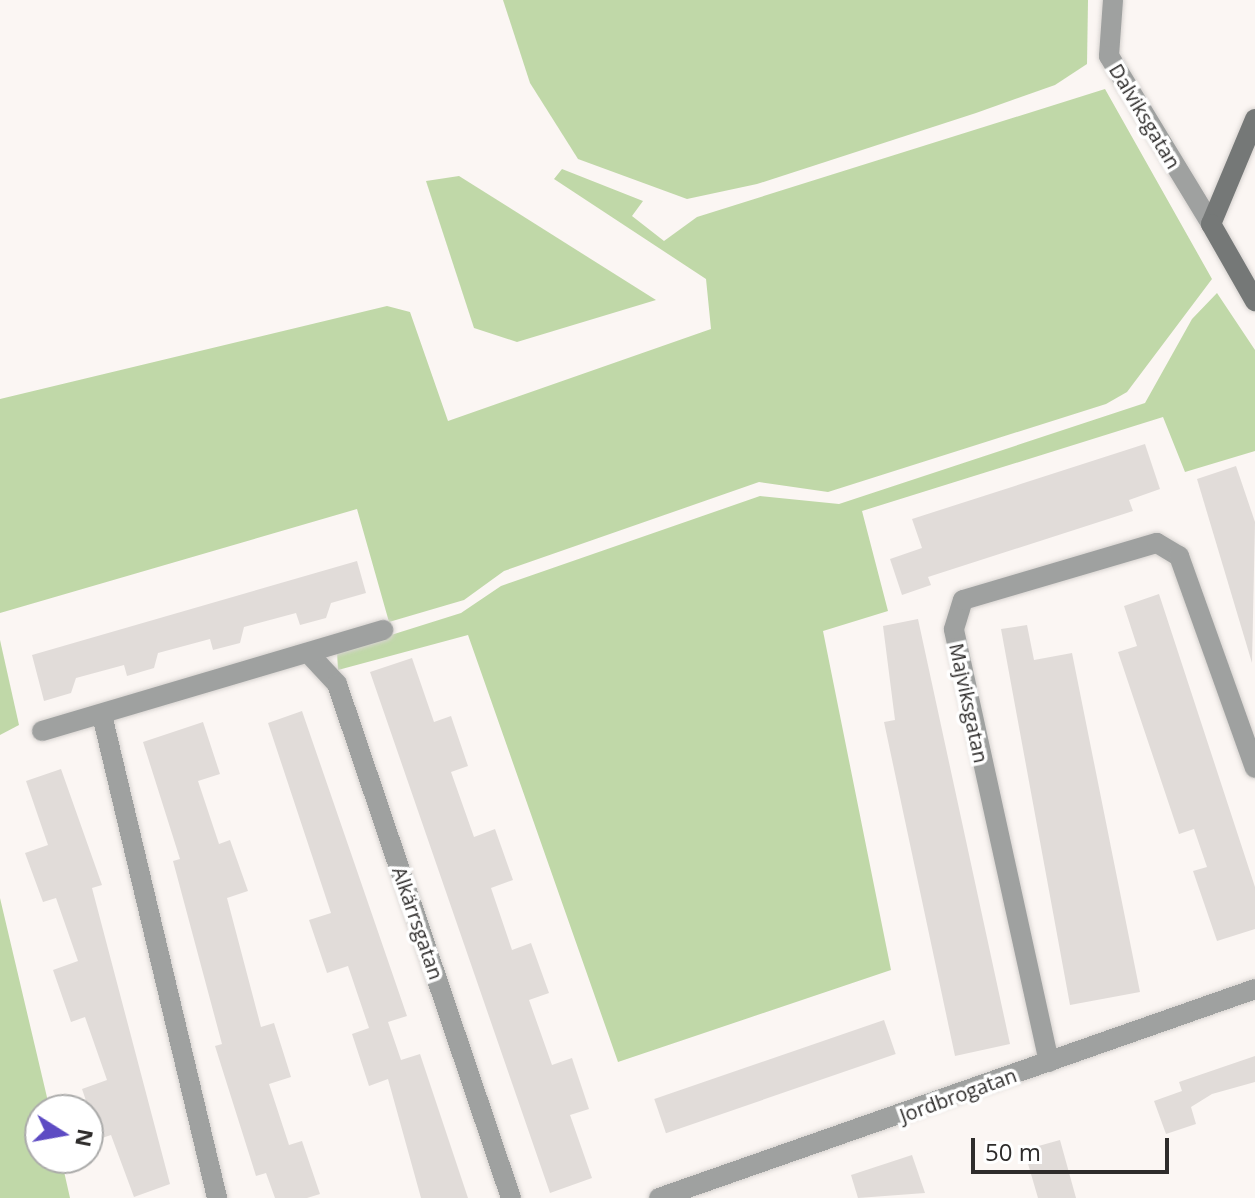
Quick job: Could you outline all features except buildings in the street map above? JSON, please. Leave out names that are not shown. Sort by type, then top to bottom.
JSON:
[{"type":"street","name":"Dalviksgatan","points":[[1113,0],[1109,56],[1255,301]]},
{"type":"street","points":[[1211,224],[1255,119]]},
{"type":"street","name":"Majviksgatan","points":[[1049,1062],[954,629],[963,600],[1157,543],[1179,556],[1255,768]]},
{"type":"street","points":[[42,731],[311,656],[383,630]]},
{"type":"street","name":"Alkärrsgatan","points":[[311,656],[337,684],[511,1198]]},
{"type":"street","points":[[102,715],[217,1198]]},
{"type":"street","name":"Jordbrogatan","points":[[659,1198],[1255,989]]},
{"type":"green space","points":[[503,0],[1088,0],[1087,64],[1055,85],[976,113],[757,184],[687,199],[578,159],[530,83]]},
{"type":"green space","points":[[1105,89],[1212,279],[1127,392],[1106,404],[828,492],[759,482],[504,571],[464,600],[389,622],[357,509],[0,613],[0,399],[387,306],[410,312],[448,421],[711,329],[706,279],[554,179],[562,169],[643,201],[632,216],[664,241],[697,217]]},
{"type":"green space","points":[[459,176],[656,300],[517,342],[474,328],[426,181]]},
{"type":"green space","points":[[1217,293],[1255,350],[1255,451],[1185,472],[1163,417],[862,511],[888,611],[823,631],[891,970],[618,1062],[468,635],[338,670],[337,652],[461,613],[501,586],[760,496],[839,504],[1145,403],[1192,319]]},
{"type":"green space","points":[[0,640],[19,725],[0,735]]},
{"type":"green space","points":[[0,898],[46,1094],[24,1094],[24,1174],[65,1174],[70,1198],[0,1198]]}]
